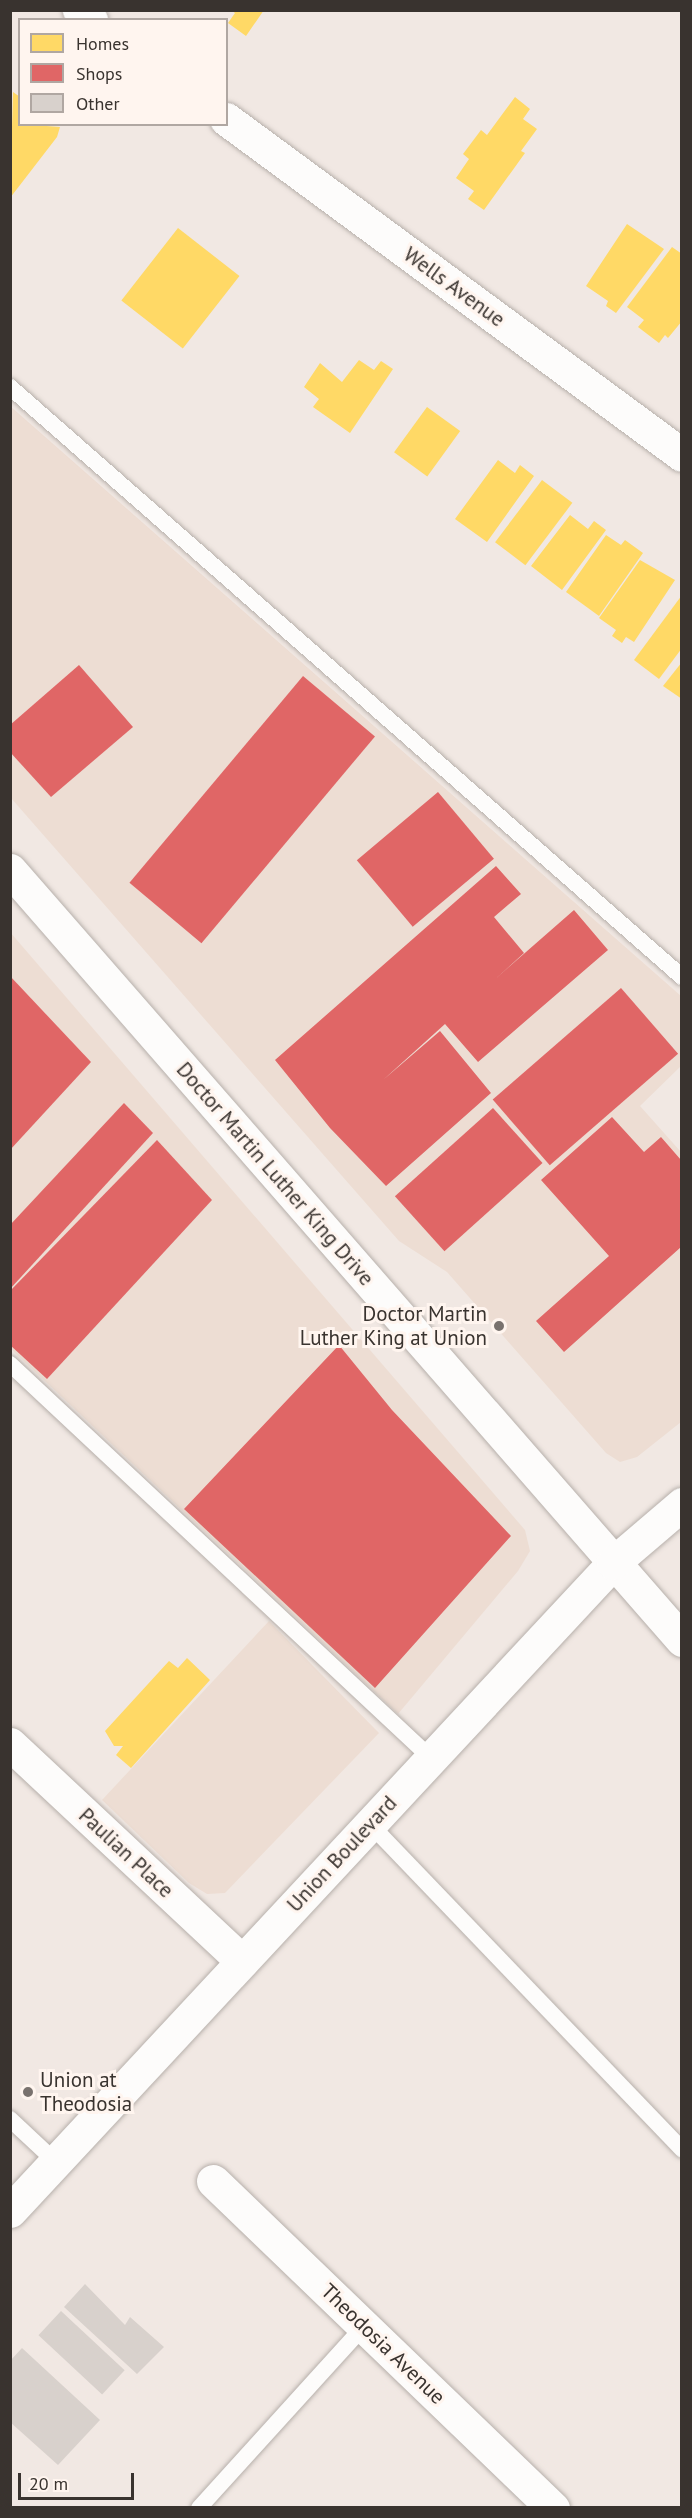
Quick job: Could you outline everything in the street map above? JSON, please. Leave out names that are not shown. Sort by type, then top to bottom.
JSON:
[{"type":"main road","name":"Wells Avenue","points":[[228,120],[681,455]]},
{"type":"main road","name":"Doctor Martin Luther King Drive","points":[[10,870],[681,1640]]},
{"type":"main road","name":"Union Boulevard","points":[[11,2208],[613,1563],[681,1504]]},
{"type":"main road","name":"Paulian Place","points":[[10,1744],[242,1961]]},
{"type":"main road","name":"Theodosia Avenue","points":[[213,2181],[553,2508]]},
{"type":"lane","points":[[10,387],[681,977]]},
{"type":"lane","points":[[10,1364],[432,1759]]},
{"type":"lane","points":[[370,1824],[681,2149]]},
{"type":"lane","points":[[10,2119],[56,2162]]},
{"type":"lane","points":[[199,2508],[364,2326]]},
{"type":"shaded area","points":[[10,406],[681,996],[681,1066],[640,1106],[681,1152],[681,1422],[637,1457],[620,1462],[606,1453],[447,1272],[399,1241],[11,798]]},
{"type":"shaded area","points":[[10,932],[525,1530],[530,1551],[518,1571],[398,1714],[11,1349]]},
{"type":"shaded area","points":[[269,1621],[379,1733],[225,1893],[207,1894],[189,1883],[102,1800]]},
{"type":"building: Homes","points":[[231,10],[264,10],[246,36],[228,23],[235,13]]},
{"type":"building: Homes","points":[[13,92],[18,96],[18,126],[60,127],[57,137],[10,198]]},
{"type":"building: Homes","points":[[515,97],[530,109],[523,119],[537,129],[521,151],[525,153],[484,210],[468,199],[474,191],[456,178],[469,159],[463,154],[481,130],[487,135]]},
{"type":"building: Homes","points":[[627,224],[664,249],[616,313],[606,306],[608,301],[586,286]]},
{"type":"building: Homes","points":[[178,228],[239,276],[183,349],[121,300]]},
{"type":"building: Homes","points":[[672,247],[682,254],[682,321],[668,338],[665,335],[659,343],[638,327],[644,320],[627,307]]},
{"type":"building: Homes","points":[[359,360],[374,370],[381,361],[393,369],[350,433],[313,407],[319,399],[304,387],[320,363],[342,382]]},
{"type":"building: Homes","points":[[427,407],[460,431],[427,476],[394,452]]},
{"type":"building: Homes","points":[[498,460],[515,473],[520,465],[534,476],[487,542],[455,519]]},
{"type":"building: Homes","points":[[542,480],[572,503],[525,565],[495,542]]},
{"type":"building: Homes","points":[[570,515],[588,529],[594,521],[606,530],[562,590],[531,566]]},
{"type":"building: Homes","points":[[606,535],[621,545],[625,540],[643,553],[599,616],[566,592]]},
{"type":"building: Homes","points":[[640,560],[675,580],[634,642],[626,637],[622,643],[612,636],[616,630],[599,618]]},
{"type":"building: Homes","points":[[682,595],[682,648],[659,679],[634,660]]},
{"type":"building: Homes","points":[[682,662],[682,699],[663,686]]},
{"type":"building: Homes","points":[[187,1658],[210,1680],[131,1768],[116,1755],[123,1746],[114,1746],[105,1731],[169,1661],[178,1668]]},
{"type":"building: Shops","points":[[79,665],[133,727],[51,797],[10,752],[10,725]]},
{"type":"building: Shops","points":[[303,676],[375,736],[201,943],[129,883]]},
{"type":"building: Shops","points":[[438,792],[494,859],[413,927],[357,860]]},
{"type":"building: Shops","points":[[496,866],[521,894],[494,917],[524,953],[493,981],[574,910],[608,950],[478,1062],[445,1024],[383,1080],[440,1031],[491,1093],[386,1186],[330,1128],[275,1060]]},
{"type":"building: Shops","points":[[10,976],[91,1062],[10,1150]]},
{"type":"building: Shops","points":[[621,988],[678,1054],[550,1165],[493,1100]]},
{"type":"building: Shops","points":[[124,1103],[153,1133],[10,1289],[10,1225]]},
{"type":"building: Shops","points":[[493,1108],[543,1163],[444,1251],[395,1196]]},
{"type":"building: Shops","points":[[612,1117],[644,1152],[661,1137],[681,1160],[681,1247],[564,1352],[536,1321],[609,1256],[541,1180]]},
{"type":"building: Shops","points":[[157,1140],[212,1200],[47,1379],[10,1345],[10,1291]]},
{"type":"building: Shops","points":[[339,1345],[392,1410],[511,1536],[375,1688],[184,1509]]},
{"type":"building: Other","points":[[85,2284],[125,2325],[130,2317],[164,2347],[137,2374],[64,2307]]},
{"type":"building: Other","points":[[61,2311],[125,2370],[102,2394],[38,2335]]},
{"type":"building: Other","points":[[22,2348],[100,2420],[58,2465],[10,2422],[10,2361]]},
{"type":"place","name":"Doctor Martin Luther King at Union","points":[[499,1326]]},
{"type":"place","name":"Union at Theodosia","points":[[28,2092]]}]
